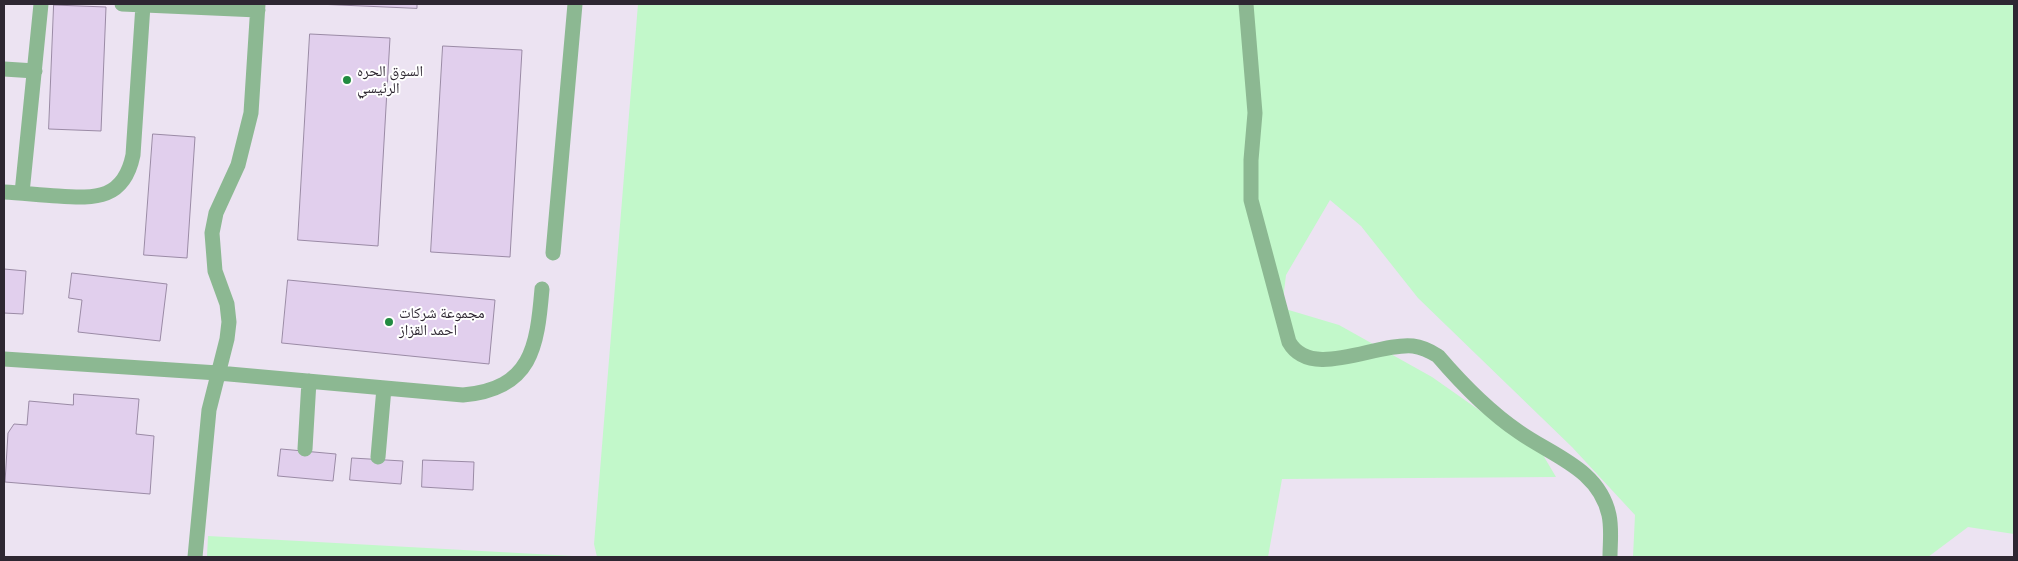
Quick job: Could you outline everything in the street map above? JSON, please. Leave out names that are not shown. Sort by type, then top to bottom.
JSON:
[{"type":"lane","points":[[22,193],[41,4]]},
{"type":"lane","points":[[122,4],[258,7],[251,113],[238,165],[216,213],[212,233],[216,271],[225,296],[229,322],[209,410],[204,444],[194,557]]},
{"type":"lane","points":[[553,253],[575,4]]},
{"type":"lane","points":[[1246,4],[1255,113],[1251,160],[1251,200],[1289,342],[1293,350],[1300,356],[1317,361],[1402,345],[1427,349],[1438,356],[1493,412],[1519,432],[1579,468],[1592,482],[1609,514],[1611,532],[1610,557]]},
{"type":"lane","points":[[4,192],[97,197],[118,186],[126,177],[133,155],[143,5]]},
{"type":"lane","points":[[4,69],[35,71]]},
{"type":"lane","points":[[4,359],[218,373],[463,395],[481,393],[498,387],[514,377],[526,363],[534,347],[542,289]]},
{"type":"lane","points":[[305,449],[309,381]]},
{"type":"lane","points":[[378,457],[384,388]]},
{"type":"shaded area","points":[[4,4],[2014,4],[2014,557],[4,557]]},
{"type":"green space","points":[[638,4],[2014,4],[2014,534],[1968,527],[1928,557],[1633,557],[1635,515],[1572,447],[1418,298],[1361,226],[1330,200],[1286,275],[1282,308],[1339,325],[1432,377],[1543,455],[1556,477],[1282,479],[1268,557],[597,557],[594,544]]},
{"type":"green space","points":[[208,536],[573,556],[573,557],[207,557]]},
{"type":"building","points":[[317,4],[417,4],[417,8]]},
{"type":"building","points":[[54,5],[106,7],[101,131],[49,129]]},
{"type":"building","points":[[310,34],[390,38],[378,246],[298,240]]},
{"type":"building","points":[[443,46],[522,50],[510,257],[431,252]]},
{"type":"building","points":[[153,134],[195,137],[187,258],[144,255]]},
{"type":"building","points":[[4,269],[26,271],[23,314],[4,313]]},
{"type":"building","points":[[72,273],[167,284],[160,341],[78,332],[82,300],[69,298]]},
{"type":"building","name":"مجموعة شركات احمد القزاز","points":[[288,280],[495,300],[489,364],[282,343]]},
{"type":"building","points":[[74,394],[139,399],[136,434],[154,436],[150,494],[5,482],[8,433],[14,424],[27,425],[29,401],[73,405]]},
{"type":"building","points":[[281,449],[336,454],[333,481],[278,476]]},
{"type":"building","points":[[352,458],[403,461],[401,484],[350,480]]},
{"type":"building","points":[[423,460],[474,462],[473,490],[422,487]]},
{"type":"place","name":"السوق الحره الرئيسي","points":[[347,80]]},
{"type":"place","name":"مجموعة شركات احمد القزاز","points":[[389,322]]}]
